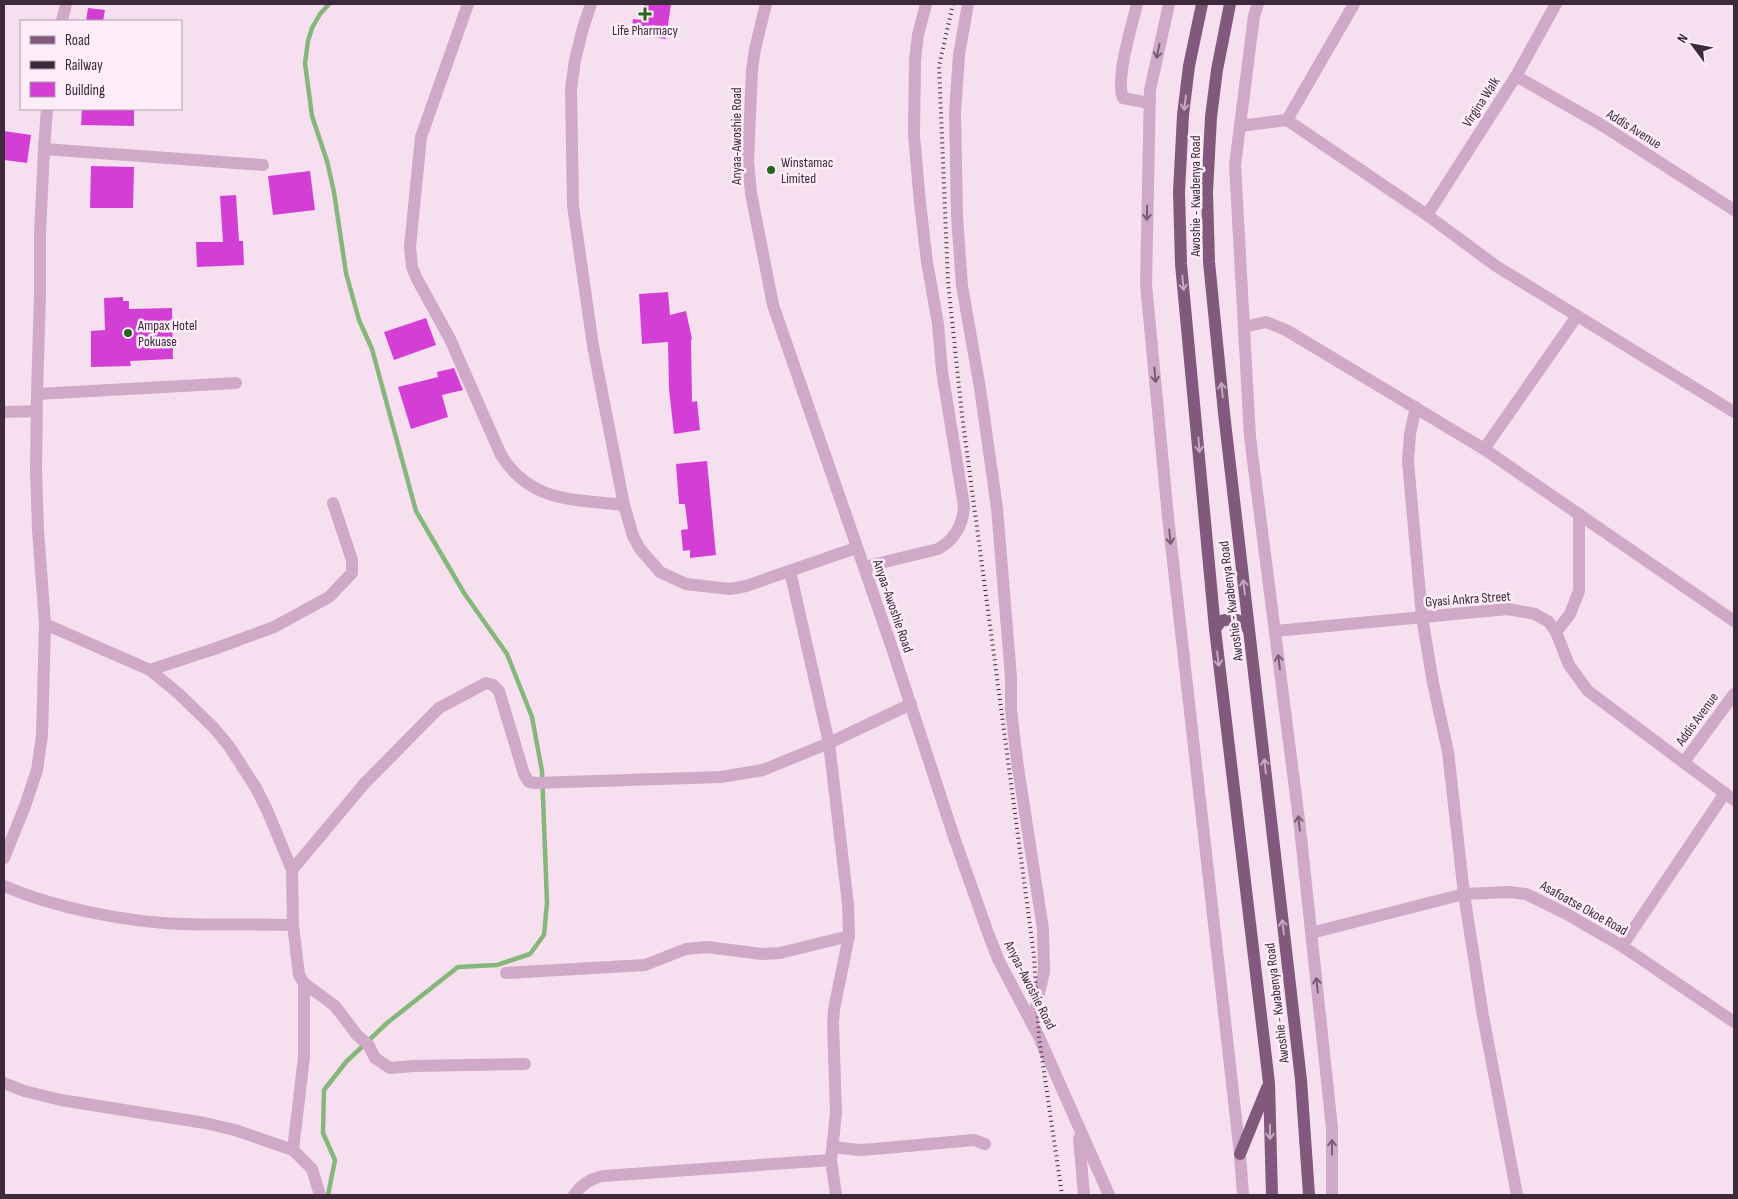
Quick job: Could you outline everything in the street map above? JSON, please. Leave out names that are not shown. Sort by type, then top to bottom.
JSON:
[{"type":"main road","name":"Awoshie - Kwabenya Road","points":[[1202,4],[1189,66],[1183,115],[1180,210],[1182,273],[1215,629],[1269,1083],[1272,1195]]},
{"type":"main road","name":"Awoshie - Kwabenya Road","points":[[1230,4],[1217,70],[1211,117],[1207,192],[1209,262],[1220,378],[1301,1080],[1309,1195]]},
{"type":"main road","points":[[1215,629],[1220,621],[1236,618],[1243,622],[1249,630]]},
{"type":"main road","points":[[1240,1154],[1269,1083]]},
{"type":"street","points":[[62,20],[66,4]]},
{"type":"street","points":[[468,4],[421,137],[410,247],[412,267],[416,279],[450,339],[509,469],[528,485],[556,498],[624,505]]},
{"type":"street","points":[[591,4],[575,60],[571,89],[573,206],[593,346],[624,505],[633,536],[640,549],[660,572],[672,579],[686,584],[730,588],[746,586],[856,548]]},
{"type":"street","name":"Anyaa-Awoshie Road","points":[[766,4],[752,70],[748,161],[751,193],[773,305],[988,933],[998,959],[1040,1037],[1078,1128],[1109,1195]]},
{"type":"street","points":[[864,567],[938,549],[948,543],[955,534],[964,515],[942,371],[938,324],[927,262],[914,135],[915,60],[918,35],[926,4]]},
{"type":"street","points":[[968,4],[959,55],[955,112],[957,216],[962,286],[980,388],[997,508],[1010,667],[1011,709],[1017,762],[1043,929],[1044,972],[1032,1023]]},
{"type":"street","points":[[1137,4],[1125,55],[1120,92],[1123,98],[1149,103]]},
{"type":"street","points":[[1168,4],[1150,90],[1146,284],[1168,517],[1240,1154],[1243,1195]]},
{"type":"street","points":[[1258,4],[1254,16],[1235,165],[1250,437],[1300,828],[1332,1128],[1332,1195]]},
{"type":"street","points":[[1287,120],[1354,4]]},
{"type":"street","name":"Virgina Walk","points":[[1427,215],[1516,76],[1556,4]]},
{"type":"street","name":"Addis Avenue","points":[[1516,76],[1600,124],[1734,210]]},
{"type":"street","points":[[4,858],[37,770],[42,735],[45,624],[38,521],[37,394],[40,233],[47,110]]},
{"type":"street","points":[[1240,126],[1287,120],[1427,215],[1496,266],[1734,412]]},
{"type":"street","points":[[44,149],[263,165]]},
{"type":"street","points":[[1484,449],[1577,316]]},
{"type":"street","points":[[1244,327],[1266,322],[1286,330],[1416,407],[1484,449],[1734,621]]},
{"type":"street","points":[[37,394],[236,383]]},
{"type":"street","points":[[1416,407],[1410,434],[1408,462],[1422,617],[1433,683],[1448,752],[1464,894],[1483,1016],[1517,1195]]},
{"type":"street","points":[[4,412],[37,411]]},
{"type":"street","points":[[150,670],[274,627],[329,597],[352,573],[352,560],[333,503]]},
{"type":"street","points":[[1556,632],[1570,614],[1579,591],[1579,514]]},
{"type":"street","points":[[790,570],[829,743],[848,904],[850,936],[834,1009],[833,1023],[836,1113],[832,1154],[836,1195]]},
{"type":"street","name":"Gyasi Ankra Street","points":[[1275,631],[1508,609],[1535,614],[1548,622],[1556,632],[1569,665],[1588,691],[1730,796]]},
{"type":"street","points":[[45,624],[150,670],[179,694],[213,727],[229,746],[268,810],[292,870],[293,925],[299,975],[304,984],[335,1006],[357,1036],[369,1046],[376,1058],[390,1068],[525,1064]]},
{"type":"street","points":[[292,870],[364,784],[440,708],[486,683],[493,685],[499,692],[524,774],[529,782],[535,783],[720,777],[763,770],[829,743],[911,704]]},
{"type":"street","name":"Addis Avenue","points":[[1684,762],[1734,694]]},
{"type":"street","points":[[1622,946],[1730,796]]},
{"type":"street","points":[[4,886],[29,897],[115,917],[180,924],[293,925]]},
{"type":"street","name":"Asafoatse Okoe Road","points":[[1311,933],[1464,894],[1509,892],[1526,894],[1565,913],[1622,946],[1734,1022]]},
{"type":"street","points":[[506,973],[645,965],[686,950],[707,947],[762,954],[780,953],[850,936]]},
{"type":"street","points":[[293,1150],[304,1057],[304,984]]},
{"type":"street","points":[[4,1083],[24,1091],[61,1100],[119,1108],[235,1130],[293,1150],[312,1169],[320,1195]]},
{"type":"street","points":[[1078,1128],[1084,1195]]},
{"type":"street","points":[[574,1195],[591,1179],[603,1176],[974,1140],[984,1144]]},
{"type":"street","points":[[1101,1195],[1102,1179]]},
{"type":"building","points":[[644,4],[671,4],[666,39],[631,34],[633,19],[642,20]]},
{"type":"building","points":[[88,8],[105,10],[103,20],[86,20]]},
{"type":"building","points":[[82,110],[134,110],[134,126],[81,125]]},
{"type":"building","points":[[4,131],[31,135],[27,163],[4,160]]},
{"type":"building","points":[[91,166],[134,167],[133,208],[90,208]]},
{"type":"building","points":[[310,171],[315,210],[273,215],[268,176]]},
{"type":"building","points":[[236,195],[239,241],[243,241],[244,265],[197,267],[196,242],[223,242],[220,196]]},
{"type":"building","points":[[668,292],[670,315],[686,311],[692,339],[692,402],[697,401],[700,430],[674,434],[669,389],[668,342],[642,344],[639,294]]},
{"type":"building","points":[[123,297],[123,301],[129,301],[129,309],[172,308],[173,359],[130,361],[131,366],[91,367],[91,331],[105,330],[104,298]]},
{"type":"building","points":[[426,318],[436,345],[394,360],[384,332]]},
{"type":"building","points":[[454,368],[463,390],[442,395],[448,417],[411,429],[398,387],[438,377],[437,372]]},
{"type":"building","points":[[707,461],[716,555],[690,558],[690,550],[683,551],[681,530],[688,529],[685,504],[679,504],[676,464]]},
{"type":"waterway","points":[[328,1195],[335,1160],[323,1133],[324,1090],[346,1062],[387,1023],[458,967],[497,965],[530,954],[544,935],[547,903],[542,771],[532,717],[507,654],[464,593],[416,511],[372,349],[359,320],[346,273],[334,192],[327,161],[312,116],[305,63],[312,28],[320,14],[329,4]]},
{"type":"railway","points":[[953,4],[939,66],[948,282],[962,415],[1034,956],[1039,1037],[1062,1195]]},
{"type":"place","name":"Life Pharmacy","points":[[645,14]]},
{"type":"place","name":"Winstamac Limited","points":[[771,170]]},
{"type":"place","name":"Ampax Hotel Pokuase","points":[[128,333]]}]
